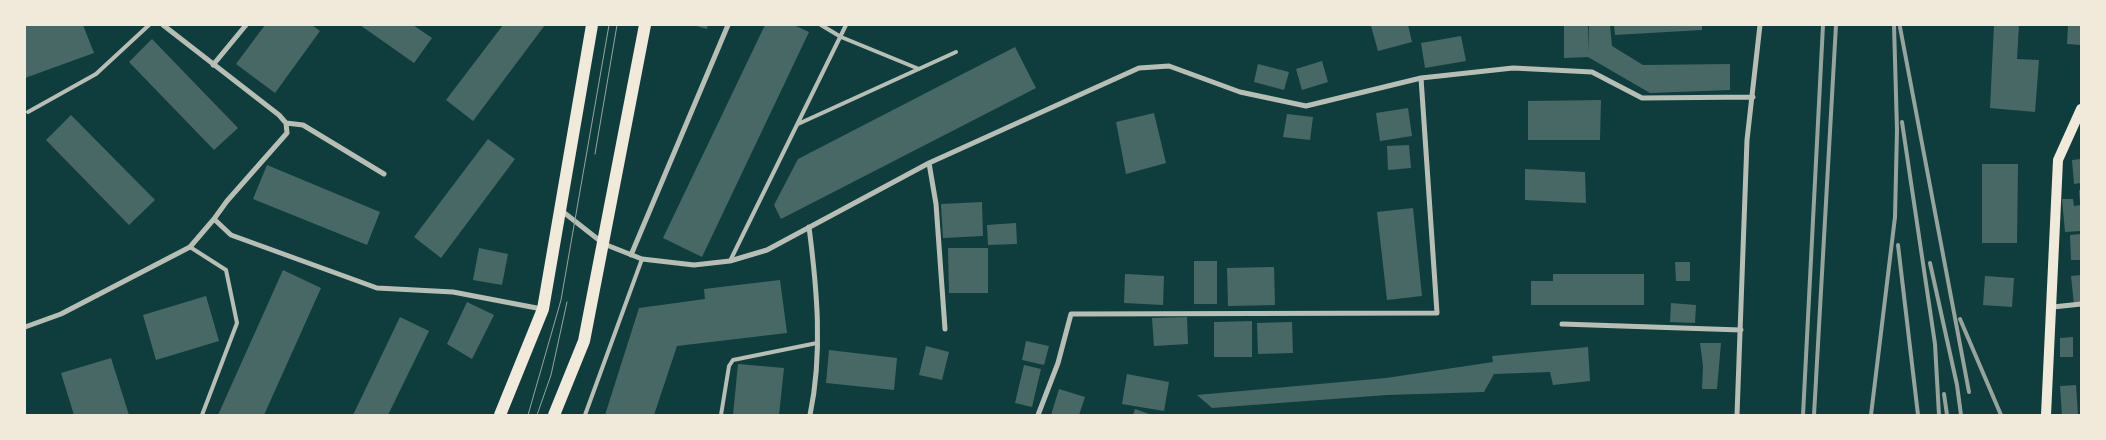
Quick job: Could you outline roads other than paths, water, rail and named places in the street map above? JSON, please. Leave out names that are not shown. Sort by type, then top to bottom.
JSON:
[{"type":"main road","points":[[500,415],[543,309],[592,25]]},
{"type":"main road","points":[[554,415],[584,341],[645,25]]},
{"type":"main road","points":[[2046,415],[2053,308],[2058,160],[2081,109]]},
{"type":"street","points":[[25,327],[61,314],[190,248],[227,201],[287,133],[286,123],[279,115],[163,25]]},
{"type":"street","points":[[213,65],[246,25]]},
{"type":"street","points":[[631,255],[728,25]]},
{"type":"street","points":[[1737,415],[1747,140],[1760,25]]},
{"type":"street","points":[[560,209],[604,244],[642,259],[694,265],[730,261],[767,250],[929,163],[1138,68],[1169,66],[1240,92],[1306,106],[1421,78],[1513,68],[1592,72],[1642,98],[1753,97]]},
{"type":"street","points":[[1038,415],[1058,362],[1071,314],[1437,313],[1421,78]]},
{"type":"street","points":[[286,123],[303,125],[384,174]]},
{"type":"street","points":[[929,163],[936,204],[945,329]]},
{"type":"street","points":[[214,219],[231,235],[377,288],[453,292],[543,309]]},
{"type":"street","points":[[810,227],[818,303],[815,391],[810,415]]},
{"type":"street","points":[[2053,308],[2081,304]]},
{"type":"street","points":[[1562,324],[1741,330]]},
{"type":"lane","points":[[28,112],[96,74],[149,25]]},
{"type":"lane","points":[[821,25],[841,37],[919,69]]},
{"type":"lane","points":[[730,261],[846,25]]},
{"type":"lane","points":[[798,124],[956,52]]},
{"type":"lane","points":[[190,248],[226,270],[237,323],[202,415]]},
{"type":"lane","points":[[585,415],[642,259]]},
{"type":"lane","points":[[721,415],[729,366],[733,360],[816,343]]},
{"type":"tram line","points":[[528,415],[561,300],[609,25]]},
{"type":"tram line","points":[[595,154],[617,25]]},
{"type":"tram line","points":[[537,415],[551,375],[567,302]]},
{"type":"railway","points":[[1803,415],[1823,25]]},
{"type":"railway","points":[[1814,415],[1836,25]]},
{"type":"railway","points":[[1871,415],[1895,217],[1897,130],[1894,25]]},
{"type":"railway","points":[[1900,27],[1969,392]]},
{"type":"railway","points":[[1902,122],[1935,344],[1939,415]]},
{"type":"railway","points":[[1898,245],[1918,415]]},
{"type":"railway","points":[[1930,263],[1957,385],[1961,415]]},
{"type":"railway","points":[[1960,319],[2001,415]]},
{"type":"railway","points":[[1944,394],[1947,415]]}]
